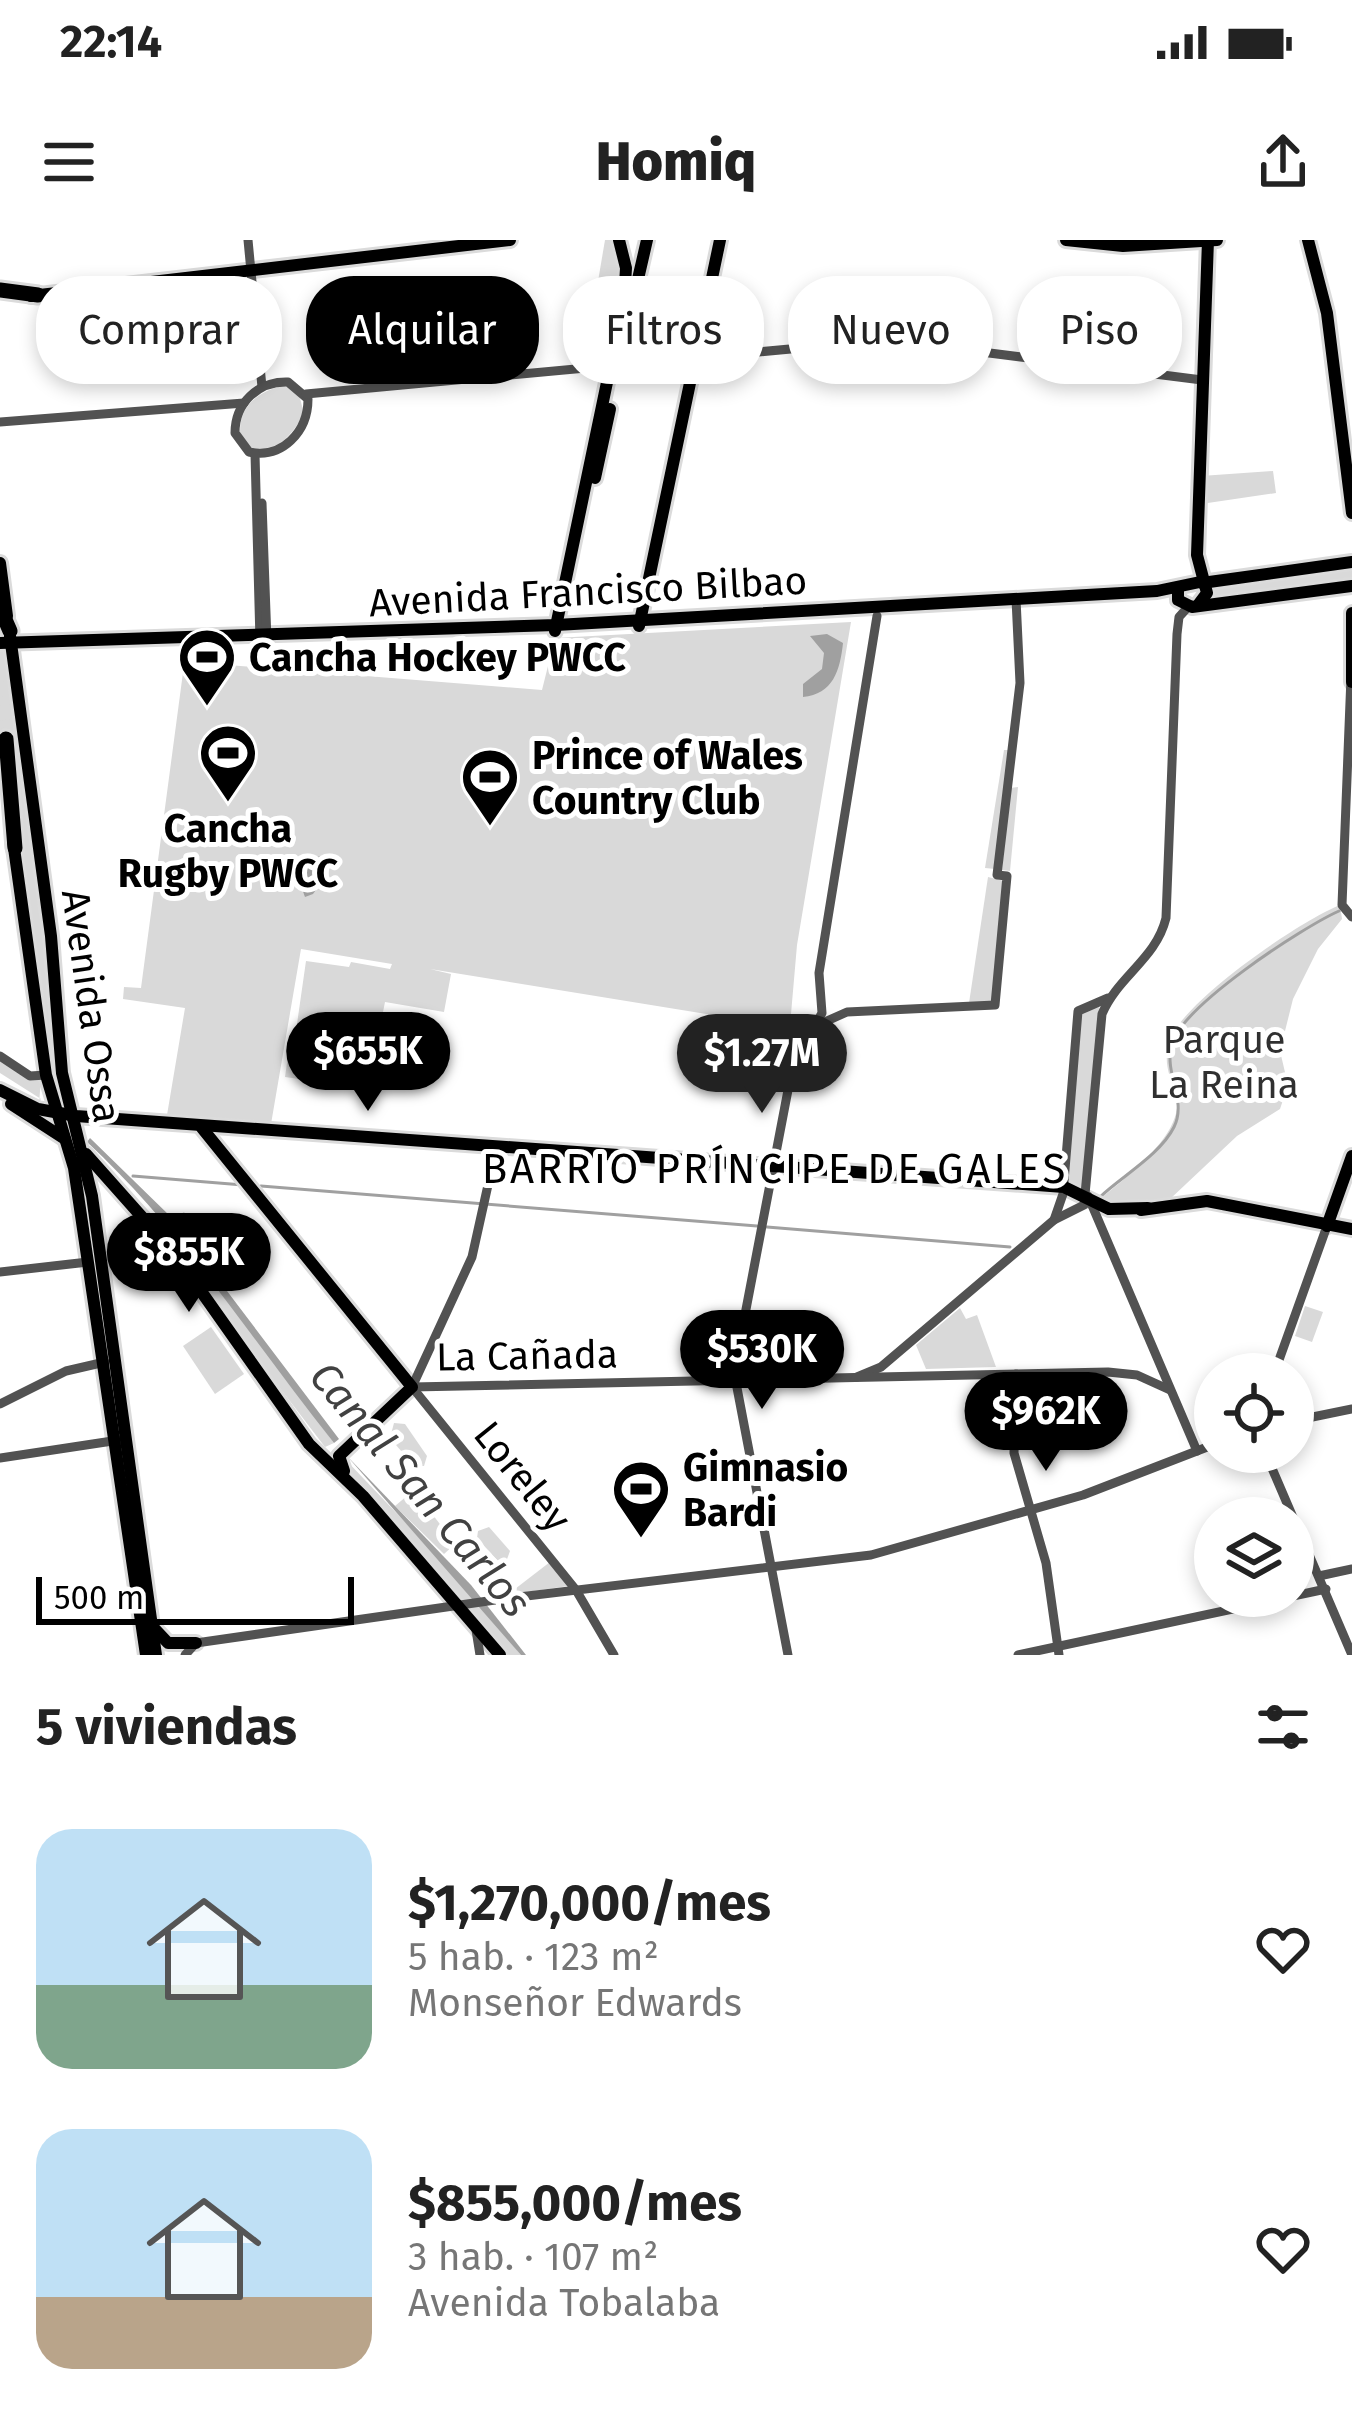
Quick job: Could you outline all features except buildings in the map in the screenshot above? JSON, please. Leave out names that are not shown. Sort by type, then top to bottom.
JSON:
[{"type":"highway","points":[[0,291],[36,295]]},
{"type":"highway","points":[[0,608],[7,644]]},
{"type":"highway","points":[[3,745],[15,848]]},
{"type":"main road","points":[[202,276],[510,240]]},
{"type":"main road","points":[[619,240],[624,276]]},
{"type":"main road","points":[[637,276],[646,240]]},
{"type":"main road","points":[[713,276],[721,240]]},
{"type":"main road","points":[[1066,240],[1123,246],[1211,240],[1197,555],[1189,593]]},
{"type":"main road","points":[[1307,240],[1325,301],[1352,513]]},
{"type":"main road","points":[[560,628],[610,384]]},
{"type":"main road","points":[[639,625],[690,384]]},
{"type":"main road","name":"Avenida Francisco Bilbao","points":[[1189,593],[1352,562]]},
{"type":"main road","name":"Avenida Ossa","points":[[0,563],[66,1096],[65,1139],[96,1284]]},
{"type":"main road","name":"Avenida Francisco Bilbao","points":[[7,644],[139,646],[639,625],[1352,586]]},
{"type":"main road","points":[[1352,613],[1352,680]]},
{"type":"main road","points":[[139,646],[152,638]]},
{"type":"main road","name":"Avenida Francisco Bilbao","points":[[7,644],[264,638]]},
{"type":"main road","name":"Avenida Ossa","points":[[15,848],[47,1081],[82,1150],[92,1196],[106,1364],[156,1655]]},
{"type":"main road","points":[[33,1107],[42,1104],[47,1081]]},
{"type":"main road","points":[[0,1094],[33,1107],[95,1118],[1064,1187],[1091,1206],[1148,1208],[1207,1201],[1352,1226]]},
{"type":"main road","points":[[0,1094],[82,1150],[174,1253],[313,1449],[363,1496]]},
{"type":"main road","points":[[66,1096],[76,1109],[95,1118]]},
{"type":"main road","name":"Loreley","points":[[190,1125],[211,1133],[412,1387]]},
{"type":"main road","points":[[1326,1223],[1352,1156]]},
{"type":"main road","points":[[92,1196],[99,1183],[112,1184]]},
{"type":"main road","name":"La Cañada","points":[[342,1449],[412,1387]]},
{"type":"main road","points":[[296,1422],[322,1450],[342,1449],[338,1465],[500,1655]]},
{"type":"main road","name":"Avenida Ossa","points":[[119,1440],[146,1655]]},
{"type":"main road","points":[[152,1626],[171,1644],[196,1643]]},
{"type":"street","points":[[251,240],[266,385]]},
{"type":"street","points":[[764,351],[897,340],[1202,380]]},
{"type":"street","points":[[306,394],[308,411],[298,434],[282,447],[258,454],[241,447],[235,434],[244,403],[266,385],[291,382],[306,394],[563,371]]},
{"type":"street","points":[[0,422],[244,403]]},
{"type":"street","points":[[258,454],[264,638]]},
{"type":"street","points":[[1088,1006],[1110,996],[1152,951],[1166,918],[1177,634],[1189,593]]},
{"type":"street","points":[[818,1025],[847,1012],[993,1008],[1020,683],[1016,603]]},
{"type":"street","points":[[788,1655],[734,1380],[793,1064],[818,1025],[819,973],[882,612]]},
{"type":"street","points":[[1346,912],[1352,680]]},
{"type":"street","points":[[1064,1212],[1088,1006]]},
{"type":"street","points":[[1088,1006],[1091,1206],[1194,1445]]},
{"type":"street","points":[[0,1056],[47,1081]]},
{"type":"street","points":[[412,1387],[472,1256],[496,1149]]},
{"type":"street","points":[[884,1372],[1054,1220],[1064,1212],[1091,1206]]},
{"type":"street","points":[[1281,1353],[1326,1223]]},
{"type":"street","points":[[0,1272],[88,1262]]},
{"type":"street","points":[[0,1404],[71,1370],[106,1364]]},
{"type":"street","points":[[884,1372],[1117,1372],[1164,1384]]},
{"type":"street","name":"La Cañada","points":[[412,1387],[857,1377],[884,1372]]},
{"type":"street","points":[[1016,1374],[1014,1445],[1046,1563],[1059,1651]]},
{"type":"street","name":"Loreley","points":[[412,1387],[576,1590],[614,1655]]},
{"type":"street","points":[[1314,1417],[1352,1409]]},
{"type":"street","points":[[0,1458],[119,1440]]},
{"type":"street","points":[[185,1655],[196,1643],[891,1550],[1031,1510],[1194,1452]]},
{"type":"street","points":[[1274,1473],[1352,1655]]},
{"type":"street","points":[[1319,1576],[1352,1569]]},
{"type":"street","points":[[1018,1655],[1059,1651],[1325,1589]]},
{"type":"street","points":[[475,1624],[480,1655]]},
{"type":"green space","points":[[605,240],[616,240],[621,276],[599,276]]},
{"type":"green space","points":[[284,385],[298,390],[304,414],[283,441],[251,448],[240,434],[243,415],[258,396]]},
{"type":"green space","points":[[1273,471],[1276,493],[1201,504],[1201,476]]},
{"type":"green space","points":[[1352,566],[1352,583],[1211,600],[1209,586]]},
{"type":"green space","name":"Prince of Wales Country Club","points":[[851,622],[797,945],[791,1014],[780,1026],[430,969],[451,974],[444,1012],[385,1002],[379,1032],[297,1024],[306,961],[390,969],[392,964],[301,949],[271,1124],[167,1115],[185,1008],[123,999],[124,987],[141,988],[186,650],[228,648],[228,665],[542,690],[555,638]]},
{"type":"green space","points":[[7,654],[30,805],[9,807],[0,732],[0,655]]},
{"type":"green space","points":[[1004,750],[1010,750],[995,869],[985,868]]},
{"type":"green space","points":[[1018,787],[1010,871],[1002,870],[1010,788]]},
{"type":"green space","points":[[988,877],[1004,881],[994,1001],[969,1003]]},
{"type":"green space","name":"Parque La Reina","points":[[1340,905],[1342,919],[1318,949],[1293,999],[1280,1051],[1288,1085],[1280,1109],[1237,1136],[1169,1200],[1124,1209],[1096,1202],[1150,1155],[1172,1125],[1176,1095],[1167,1057],[1178,1025],[1244,964]]},
{"type":"green space","points":[[1099,1007],[1086,1196],[1067,1186],[1081,1010]]},
{"type":"green space","points":[[291,1035],[355,1045],[349,1086],[285,1077]]},
{"type":"green space","points":[[0,1058],[41,1079],[39,1098],[0,1073]]},
{"type":"green space","points":[[0,1081],[37,1103],[39,1104],[0,1086]]},
{"type":"green space","points":[[184,1212],[197,1229],[193,1233],[198,1230],[225,1264],[217,1270],[175,1218]]},
{"type":"green space","points":[[205,1268],[334,1443],[325,1447],[191,1272]]},
{"type":"green space","points":[[1305,1306],[1323,1312],[1312,1342],[1295,1336]]},
{"type":"green space","points":[[960,1308],[966,1319],[977,1315],[996,1367],[926,1369],[916,1345]]},
{"type":"green space","points":[[211,1327],[244,1374],[215,1394],[183,1346]]},
{"type":"green space","points":[[394,1423],[405,1424],[427,1456],[424,1466],[414,1466],[390,1438]]},
{"type":"green space","points":[[344,1458],[469,1589],[521,1655],[505,1655],[341,1463]]},
{"type":"green space","points":[[414,1490],[455,1544],[444,1554],[395,1506]]},
{"type":"green space","points":[[489,1527],[510,1551],[506,1562],[498,1561],[477,1538],[478,1531]]},
{"type":"green space","points":[[550,1562],[569,1586],[518,1593],[515,1589]]},
{"type":"shaded area","points":[[827,634],[843,643],[837,672],[828,686],[803,697],[803,684],[822,669],[824,653],[810,636]]},
{"type":"shaded area","points":[[326,855],[328,873],[313,894],[305,897],[297,875]]},
{"type":"shaded area","points":[[90,1138],[171,1217],[339,1439],[334,1443],[186,1250],[87,1142]]},
{"type":"shaded area","points":[[347,1456],[471,1585],[526,1655],[521,1655]]},
{"type":"waterway","points":[[1100,1197],[1150,1156],[1174,1127],[1178,1107],[1170,1057],[1179,1031],[1244,970],[1339,911]]},
{"type":"waterway","points":[[133,1176],[243,1185]]},
{"type":"waterway","points":[[261,1186],[757,1226]]},
{"type":"waterway","points":[[767,1227],[1010,1247]]},
{"type":"tunnel","points":[[0,645],[62,1104],[16,775]]},
{"type":"tunnel","points":[[0,659],[12,751]]},
{"type":"place","name":"Cancha Hockey PWCC","points":[[207,708]]},
{"type":"place","name":"Cancha Rugby PWCC","points":[[228,804]]},
{"type":"place","name":"Prince of Wales Country Club","points":[[490,828]]},
{"type":"place","name":"Gimnasio Bardi","points":[[641,1540]]},
{"type":"district","name":"BARRIO PRÍNCIPE DE GALES","points":[[775,1168]]},
{"type":"water label","name":"Canal San Carlos","points":[[421,1489]]}]
